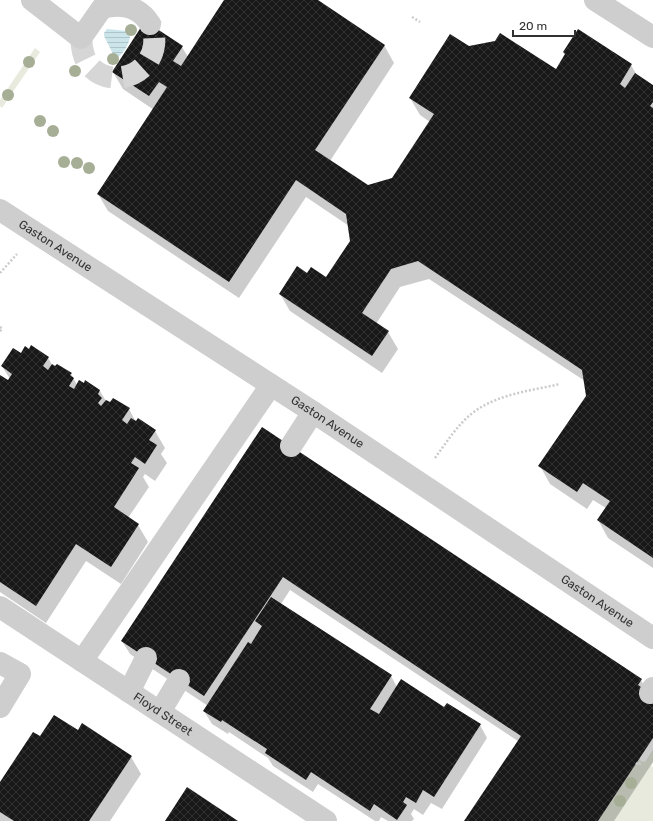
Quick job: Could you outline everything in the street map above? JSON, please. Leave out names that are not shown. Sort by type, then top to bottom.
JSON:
[{"type":"street","points":[[32,0],[81,38],[96,4],[125,5],[146,17],[150,24]]},
{"type":"street","points":[[599,1],[653,37]]},
{"type":"street","name":"Gaston Avenue","points":[[0,210],[271,385],[653,638]]},
{"type":"street","points":[[82,661],[271,385]]},
{"type":"street","points":[[291,446],[312,412]]},
{"type":"street","name":"Floyd Street","points":[[0,608],[326,821]]},
{"type":"street","points":[[129,692],[146,658]]},
{"type":"street","points":[[0,663],[20,674],[0,707]]},
{"type":"street","points":[[160,712],[179,680]]},
{"type":"path","points":[[412,17],[420,22]]},
{"type":"path","points":[[0,273],[16,254]]},
{"type":"path","points":[[0,327],[2,328],[0,332]]},
{"type":"path","points":[[435,458],[455,430],[465,419],[492,400],[508,395],[560,384]]},
{"type":"path","points":[[636,764],[639,765],[653,744]]},
{"type":"shaded area","points":[[35,48],[40,52],[2,108],[0,106],[0,100]]},
{"type":"shaded area","points":[[653,749],[653,762],[651,766],[653,767],[653,821],[598,821],[639,759],[645,762]]},
{"type":"water","points":[[107,29],[127,31],[130,34],[127,47],[118,57],[113,54],[104,36]]},
{"type":"building","points":[[224,0],[318,0],[385,45],[315,150],[368,185],[392,178],[434,114],[409,98],[450,34],[469,46],[495,41],[500,33],[556,69],[565,54],[563,52],[578,29],[632,64],[620,84],[625,88],[635,73],[653,85],[653,102],[650,106],[653,108],[653,558],[597,520],[610,501],[583,483],[577,492],[538,466],[586,396],[582,370],[418,261],[391,269],[362,313],[389,331],[372,356],[279,294],[297,266],[307,273],[311,267],[326,277],[350,241],[346,214],[296,180],[229,282],[97,194],[167,87],[159,82],[149,96],[112,72],[145,21],[183,46],[173,61],[181,66]]},
{"type":"building","points":[[31,345],[49,357],[43,366],[48,370],[52,364],[55,366],[57,364],[72,373],[70,375],[74,378],[69,386],[74,389],[79,380],[84,383],[85,380],[100,390],[98,394],[102,398],[98,403],[101,406],[106,400],[110,402],[113,398],[130,408],[122,420],[127,424],[131,418],[136,421],[138,418],[156,430],[149,440],[157,445],[145,464],[135,457],[131,463],[139,468],[114,507],[139,524],[111,567],[76,544],[36,606],[0,582],[0,375],[8,380],[12,374],[1,366],[13,348],[21,353],[25,346],[29,349]]},
{"type":"building","points":[[262,427],[642,679],[638,685],[653,695],[653,738],[598,821],[464,821],[521,736],[283,577],[204,696],[121,641]]},
{"type":"building","points":[[271,597],[392,675],[370,709],[379,714],[401,679],[444,707],[447,703],[481,724],[434,797],[423,790],[416,803],[406,797],[403,802],[407,805],[397,820],[374,804],[370,811],[311,772],[306,780],[265,753],[267,749],[222,720],[221,722],[203,711],[248,642],[251,644],[262,626],[255,621]]},
{"type":"building","points":[[54,715],[78,730],[82,723],[132,756],[89,821],[14,821],[0,812],[0,782],[33,732],[40,736]]},
{"type":"building","points":[[187,787],[238,821],[165,821]]},
{"type":"tunnel","points":[[81,38],[82,50],[85,59],[95,71],[105,76],[115,78],[126,76],[145,66],[151,56],[154,40],[153,31],[150,24]]}]
